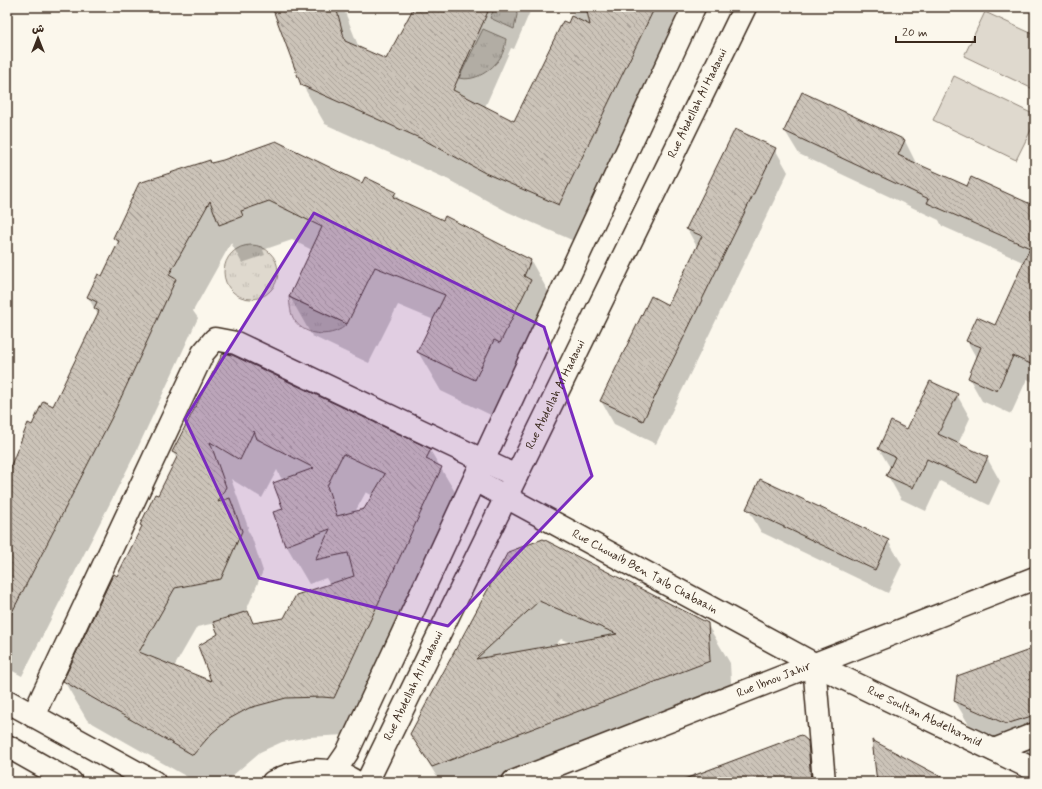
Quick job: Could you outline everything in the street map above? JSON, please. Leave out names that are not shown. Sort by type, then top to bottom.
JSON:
[{"type":"street","points":[[334,772],[347,753],[694,7]]},
{"type":"street","name":"Rue Abdellah Al Hadaoui","points":[[367,782],[745,7]]},
{"type":"street","points":[[33,716],[203,353],[215,339],[236,342],[516,476]]},
{"type":"street","name":"Rue Chouaib Ben Taib Chabaain","points":[[474,480],[814,664]]},
{"type":"street","name":"Rue Ibnou Jahir","points":[[513,782],[1035,578]]},
{"type":"street","points":[[814,664],[824,782]]},
{"type":"street","name":"Rue Soultan Abdelhamid","points":[[814,664],[1035,770]]},
{"type":"street","points":[[7,701],[154,782]]},
{"type":"street","points":[[994,750],[1035,734]]},
{"type":"street","points":[[7,746],[72,782]]},
{"type":"street","points":[[273,782],[286,775],[301,771],[318,770],[334,772],[356,782]]},
{"type":"highlighted area","points":[[314,213],[544,327],[592,476],[448,626],[259,578],[185,419]]},
{"type":"green space","points":[[495,7],[516,7],[517,15],[514,29],[490,18]]},
{"type":"green space","points":[[985,12],[1035,35],[1035,90],[964,56]]},
{"type":"green space","points":[[483,29],[506,39],[501,56],[488,71],[477,77],[465,79],[459,78]]},
{"type":"green space","points":[[954,76],[1035,115],[1035,122],[1016,160],[933,120]]},
{"type":"green space","points":[[246,245],[256,245],[266,249],[274,257],[278,267],[278,277],[274,287],[266,295],[256,299],[246,299],[236,295],[228,287],[224,277],[224,267],[228,257],[236,249]]},
{"type":"green space","points":[[289,297],[347,324],[335,332],[320,334],[306,330],[293,318],[290,309]]},
{"type":"building","points":[[272,7],[336,7],[345,41],[386,59],[414,7],[490,7],[453,90],[514,121],[563,21],[568,23],[571,16],[590,25],[586,7],[655,7],[559,205],[485,173],[424,140],[301,85]]},
{"type":"building","points":[[802,92],[905,140],[898,155],[967,186],[971,177],[1035,206],[1035,366],[1013,356],[997,391],[968,378],[981,347],[966,341],[977,317],[995,325],[1030,248],[927,203],[929,199],[784,131]]},
{"type":"building","points":[[735,129],[776,148],[643,421],[600,401],[651,296],[668,305],[702,236],[686,229]]},
{"type":"building","points":[[276,141],[362,183],[365,177],[396,192],[393,197],[443,220],[445,216],[531,260],[524,276],[531,280],[500,343],[494,340],[475,380],[417,352],[445,295],[375,267],[347,324],[289,297],[322,227],[269,201],[241,211],[243,216],[219,225],[210,201],[169,275],[176,279],[112,417],[7,622],[7,475],[28,423],[32,425],[43,401],[53,406],[99,311],[94,308],[97,302],[87,297],[98,274],[102,276],[119,241],[113,238],[139,183],[210,160],[211,163],[223,160]]},
{"type":"building","points":[[223,353],[232,355],[431,449],[426,459],[442,467],[334,698],[286,698],[249,708],[229,719],[212,733],[193,755],[63,681],[112,577],[114,574],[117,576],[142,526],[140,525],[155,494],[158,495],[178,455],[172,452]],"holes":[[[254,431],[257,439],[314,468],[273,483],[283,509],[273,512],[285,546],[330,529],[315,560],[348,553],[354,576],[296,595],[284,618],[253,623],[248,611],[213,622],[218,634],[198,646],[211,681],[139,652],[175,588],[221,579],[242,531],[230,498],[218,502],[226,487],[210,442],[240,460]],[[343,454],[385,474],[364,509],[337,516],[327,486]]]},
{"type":"building","points":[[930,381],[958,394],[938,434],[988,457],[976,482],[927,459],[913,488],[886,476],[895,457],[878,449],[891,421],[907,429]]},
{"type":"building","points":[[760,479],[889,540],[875,570],[746,509]]},
{"type":"building","points":[[543,539],[708,623],[710,661],[432,767],[410,734],[508,552]],"holes":[[[539,601],[617,634],[476,659]]]},
{"type":"building","points":[[1035,648],[1035,715],[1006,724],[954,701],[957,676]]},
{"type":"building","points":[[801,735],[808,741],[811,782],[682,782],[682,780]]},
{"type":"building","points":[[872,740],[951,782],[877,782]]}]
